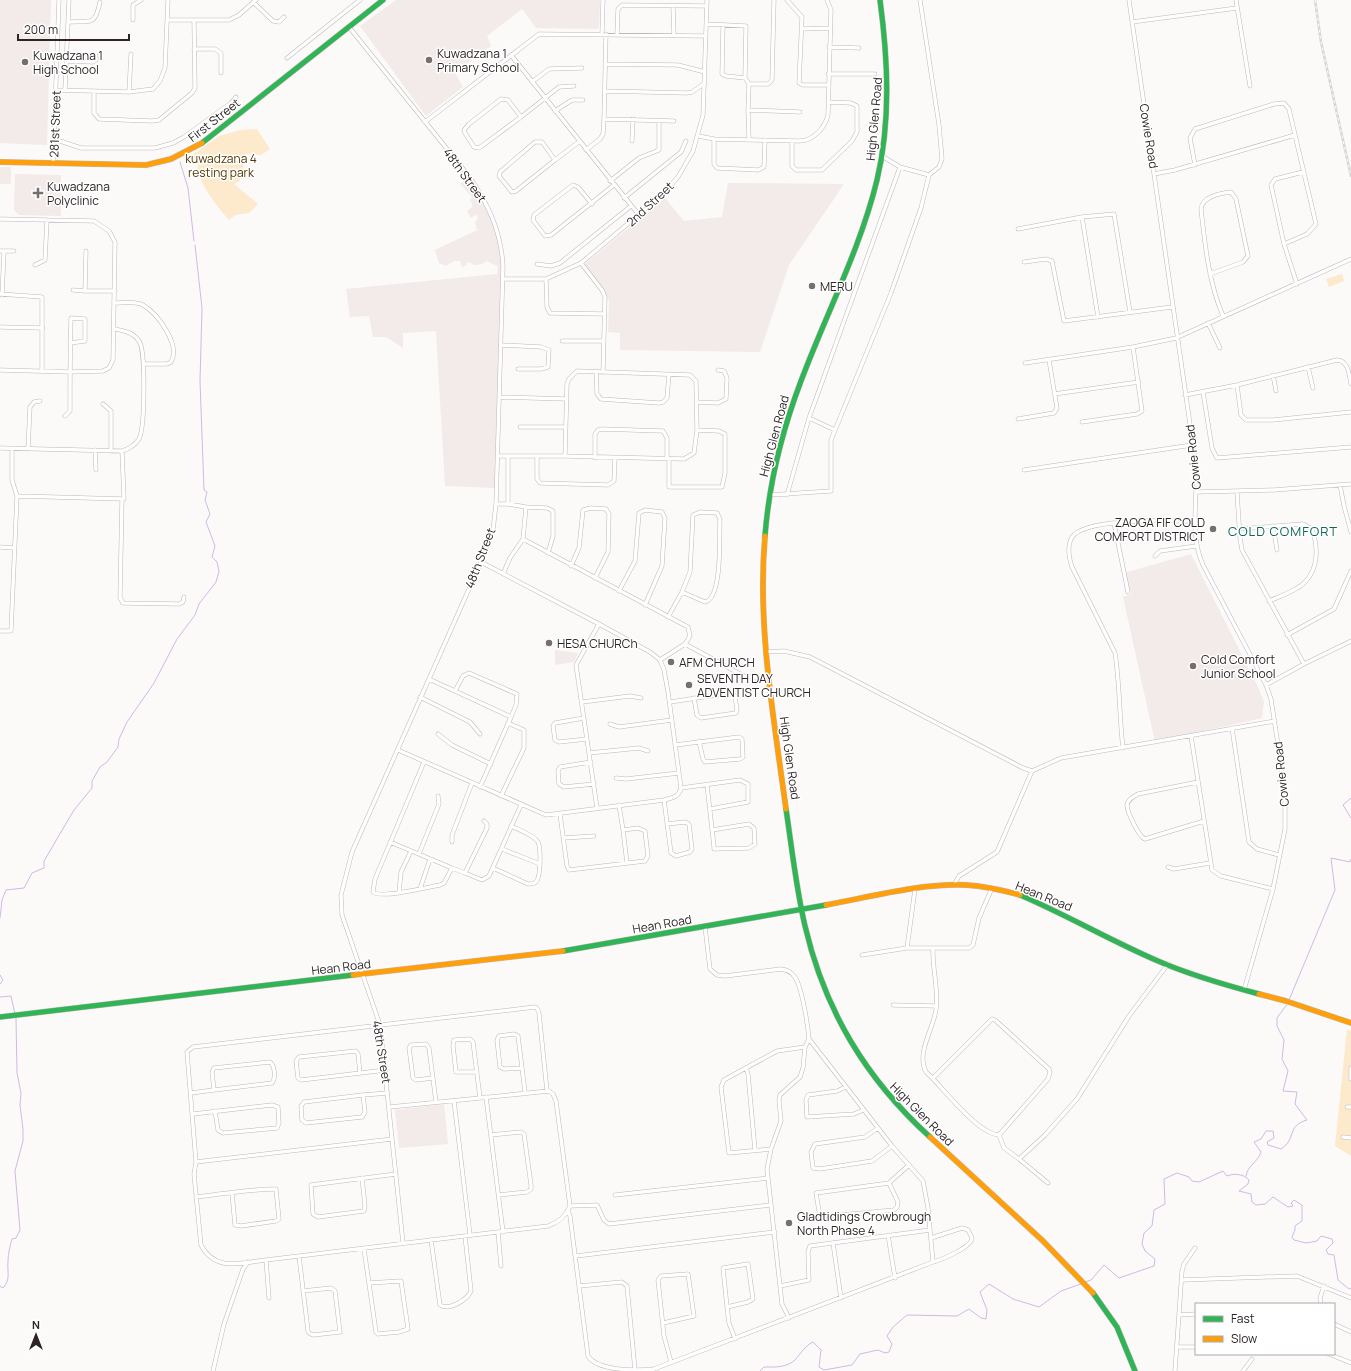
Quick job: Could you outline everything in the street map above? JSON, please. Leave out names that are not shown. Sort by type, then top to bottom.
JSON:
[{"type":"street","name":"281st Street","points":[[53,164],[59,0]]},
{"type":"street","points":[[65,90],[69,0]]},
{"type":"street","points":[[133,20],[133,5],[141,0]]},
{"type":"street","points":[[56,90],[129,92],[147,91],[153,89],[160,81],[165,68],[168,0]]},
{"type":"street","points":[[287,58],[360,0]]},
{"type":"street","name":"First Street","points":[[0,162],[148,166],[162,164],[184,155],[202,143],[383,0]]},
{"type":"street","points":[[586,150],[601,137],[604,119],[605,64],[603,0]]},
{"type":"street","name":"2nd Street","points":[[503,279],[546,279],[581,263],[660,197],[678,177],[687,163],[698,136],[703,115],[707,0]]},
{"type":"street","points":[[749,84],[768,84],[772,80],[774,0]]},
{"type":"street","points":[[787,0],[801,16],[799,83],[803,85],[828,85]]},
{"type":"street","points":[[698,136],[714,139],[808,140],[822,128],[827,119],[831,10],[826,0]]},
{"type":"street","name":"High Glen Road","points":[[880,0],[888,71],[887,110],[882,156],[865,221],[793,402],[781,440],[769,495],[762,572],[762,615],[769,680],[802,910],[813,959],[831,1003],[849,1039],[875,1079],[907,1116],[1046,1243],[1084,1281],[1116,1326],[1126,1346],[1135,1371]]},
{"type":"street","points":[[769,495],[831,491],[831,440],[891,293],[921,208],[929,175],[939,167],[942,159],[939,125],[920,0]]},
{"type":"street","name":"Cowie Road","points":[[1130,0],[1192,446],[1197,492],[1195,521],[1196,546],[1203,565],[1266,685],[1271,699],[1281,764],[1286,815],[1285,829],[1272,889],[1244,990]]},
{"type":"street","points":[[1236,0],[1250,86]]},
{"type":"street","points":[[167,20],[229,20],[240,15],[255,1],[273,21],[279,22],[284,17]]},
{"type":"street","points":[[69,22],[95,20],[100,2]]},
{"type":"street","points":[[673,6],[674,36]]},
{"type":"street","points":[[617,34],[619,7],[707,6]]},
{"type":"street","points":[[1132,22],[1237,8]]},
{"type":"street","points":[[94,92],[94,113],[97,118],[152,121],[159,120],[181,103],[195,88],[194,20]]},
{"type":"street","points":[[707,24],[744,25],[746,27],[745,78],[749,84],[748,139]]},
{"type":"street","points":[[723,25],[722,74],[726,76],[745,78]]},
{"type":"street","name":"48th Street","points":[[349,27],[472,181],[490,210],[502,252],[503,279],[498,456],[496,504],[493,530],[481,562],[352,852],[341,894],[342,915],[380,1025],[390,1107],[403,1243]]},
{"type":"street","points":[[801,29],[830,28]]},
{"type":"street","points":[[425,122],[539,34],[706,36]]},
{"type":"street","points":[[829,47],[859,48]]},
{"type":"street","points":[[194,48],[219,51],[222,58],[221,73]]},
{"type":"street","points":[[129,92],[131,54]]},
{"type":"street","points":[[511,55],[610,181],[639,215]]},
{"type":"street","points":[[67,61],[93,62],[96,60],[96,56]]},
{"type":"street","points":[[605,64],[678,65],[705,72]]},
{"type":"street","points":[[532,82],[549,69],[582,68]]},
{"type":"street","points":[[828,74],[875,74]]},
{"type":"street","points":[[605,91],[690,92],[705,83]]},
{"type":"street","points":[[521,117],[508,100],[501,99],[469,124],[464,130],[464,133],[474,147],[479,148],[521,117],[545,98],[562,86],[574,86]]},
{"type":"street","points":[[54,139],[81,148],[155,148],[184,138],[231,103],[236,97]]},
{"type":"street","points":[[555,111],[572,100],[583,100]]},
{"type":"street","points":[[792,141],[792,166],[796,170],[816,171],[825,168],[852,141],[857,132],[857,106],[828,102]]},
{"type":"street","points":[[1195,164],[1190,138],[1195,129],[1274,104],[1284,104],[1288,107],[1316,224],[1307,234],[1284,244]]},
{"type":"street","points":[[748,110],[800,112]]},
{"type":"street","points":[[604,119],[674,121]]},
{"type":"street","points":[[632,141],[633,120]]},
{"type":"street","points":[[610,181],[639,158],[659,150],[659,121]]},
{"type":"street","points":[[1154,174],[1195,164],[1295,135]]},
{"type":"street","points":[[714,139],[714,164],[716,168],[758,170],[764,167],[765,140]]},
{"type":"street","points":[[555,160],[542,142],[537,141],[499,173],[514,192],[580,141]]},
{"type":"street","points":[[624,198],[681,152],[686,141]]},
{"type":"street","points":[[882,156],[900,167],[929,175]]},
{"type":"street","points":[[787,495],[809,418],[900,167]]},
{"type":"street","points":[[1297,284],[1284,244],[1271,185],[1275,179],[1303,172]]},
{"type":"street","points":[[592,204],[578,187],[573,185],[534,215],[533,220],[543,234],[548,236],[592,204],[614,185]]},
{"type":"street","points":[[1210,274],[1243,262],[1248,256],[1236,199],[1231,192],[1210,197],[1201,205],[1210,274],[1215,297],[1223,316]]},
{"type":"street","points":[[538,264],[551,266],[560,263],[631,206]]},
{"type":"street","points":[[1018,229],[1082,217],[1114,214],[1130,312]]},
{"type":"street","points":[[1082,217],[1098,316]]},
{"type":"street","points":[[0,219],[94,221],[109,231],[115,242],[115,329],[113,360],[109,368],[103,371],[70,372],[0,370]]},
{"type":"street","points":[[36,265],[45,260],[47,220]]},
{"type":"street","points":[[14,252],[2,251],[1,294],[42,297],[42,371]]},
{"type":"street","points":[[85,290],[86,251]]},
{"type":"street","points":[[1024,262],[1046,258],[1052,261],[1064,322],[1098,316],[1172,307]]},
{"type":"street","points":[[1026,363],[1133,347],[1176,338],[1351,259]]},
{"type":"street","points":[[581,263],[604,293],[605,314],[603,371]]},
{"type":"street","points":[[546,279],[547,307],[550,313],[605,314]]},
{"type":"street","points":[[73,290],[115,291]]},
{"type":"street","points":[[115,303],[137,304],[144,306],[169,332],[172,357],[171,362],[168,364],[144,364]]},
{"type":"street","points":[[65,416],[70,411],[70,343],[71,318],[85,319],[85,341],[70,343]]},
{"type":"street","points":[[1208,323],[1220,348]]},
{"type":"street","points":[[0,328],[43,328]]},
{"type":"street","points":[[0,448],[122,451],[135,443],[141,433],[144,364],[142,347],[139,341],[127,332],[115,329]]},
{"type":"street","points":[[562,341],[604,341]]},
{"type":"street","points":[[501,345],[541,346],[548,350],[548,367],[541,369],[518,369]]},
{"type":"street","points":[[1082,422],[1137,414],[1142,410],[1133,347]]},
{"type":"street","points":[[1018,419],[1054,412],[1056,408],[1049,360]]},
{"type":"street","points":[[1185,395],[1237,385],[1273,375],[1341,361],[1346,366],[1351,384]]},
{"type":"street","points":[[1308,367],[1313,388]]},
{"type":"street","points":[[498,456],[668,459],[684,459],[692,456],[695,448],[697,430],[696,381],[694,378],[685,374],[583,370],[573,374],[567,384],[565,456]]},
{"type":"street","points":[[696,402],[718,403],[726,399],[726,375],[724,371],[718,370]]},
{"type":"street","points":[[596,371],[597,394],[600,399],[659,403],[663,402],[667,398],[669,374]]},
{"type":"street","points":[[1273,375],[1276,391]]},
{"type":"street","points":[[1054,394],[1139,382]]},
{"type":"street","points":[[1237,385],[1241,415],[1246,420],[1279,420],[1351,412]]},
{"type":"street","points":[[1203,392],[1212,448],[1217,458],[1351,447]]},
{"type":"street","points":[[499,397],[567,399]]},
{"type":"street","points":[[28,449],[30,407],[34,402],[40,402]]},
{"type":"street","points":[[103,404],[111,411],[111,451]]},
{"type":"street","points":[[809,418],[835,430]]},
{"type":"street","points":[[520,427],[566,427]]},
{"type":"street","points":[[595,458],[595,434],[598,430],[663,431],[667,438],[669,487],[718,489],[722,487],[725,467],[725,434],[719,431],[697,430]]},
{"type":"street","points":[[1024,470],[1192,446]]},
{"type":"street","points":[[0,631],[11,631],[17,496],[12,480],[12,449]]},
{"type":"street","points":[[96,450],[96,470]]},
{"type":"street","points":[[122,451],[125,498],[122,500],[120,598],[123,603],[179,604],[182,602],[184,597]]},
{"type":"street","points":[[508,456],[508,504]]},
{"type":"street","points":[[537,457],[537,479],[540,483],[608,485],[614,481],[615,458]]},
{"type":"street","points":[[1197,492],[1237,492],[1351,484]]},
{"type":"street","points":[[1340,485],[1351,532]]},
{"type":"street","points":[[1237,492],[1242,550],[1304,664]]},
{"type":"street","points":[[17,496],[122,500]]},
{"type":"street","points":[[496,504],[547,508],[553,511],[553,536],[548,553]]},
{"type":"street","points":[[503,574],[510,558],[524,539],[526,507]]},
{"type":"street","points":[[571,566],[579,548],[583,510],[591,508],[606,509],[609,514],[608,552],[595,578]]},
{"type":"street","points":[[619,591],[635,561],[639,513],[645,510],[662,512],[665,518],[663,561],[645,605]]},
{"type":"street","points":[[668,617],[682,592],[690,572],[693,515],[700,512],[717,513],[720,519],[718,576],[714,590],[710,599],[705,602],[682,592]]},
{"type":"street","points":[[1123,748],[1118,717],[1117,668],[1115,653],[1091,609],[1069,558],[1069,544],[1076,534],[1092,526],[1140,521],[1195,521]]},
{"type":"street","points":[[1114,523],[1128,592]]},
{"type":"street","points":[[1240,529],[1308,525],[1312,529],[1315,537],[1317,556],[1311,573],[1305,583],[1269,601]]},
{"type":"street","points":[[1273,526],[1277,550]]},
{"type":"street","points":[[524,539],[571,566],[690,629],[690,636],[684,644],[660,660]]},
{"type":"street","points":[[1155,556],[1160,551],[1196,546]]},
{"type":"street","points":[[0,548],[14,548]]},
{"type":"street","points":[[398,750],[521,806],[546,815],[664,800],[678,795],[681,788],[670,702],[664,670],[660,660],[650,652],[599,624],[481,562]]},
{"type":"street","points":[[1287,635],[1334,609],[1351,572]]},
{"type":"street","points":[[597,808],[576,665],[599,624]]},
{"type":"street","points":[[1266,685],[1351,641]]},
{"type":"street","points":[[684,644],[744,676],[769,680]]},
{"type":"street","points":[[766,652],[784,651],[810,657],[1023,768],[1032,771]]},
{"type":"street","points":[[455,691],[463,676],[468,673],[517,694],[516,705],[480,787]]},
{"type":"street","points":[[429,678],[511,717]]},
{"type":"street","points":[[670,702],[694,698],[732,694],[735,696],[738,710],[736,713],[701,718],[697,715],[694,698]]},
{"type":"street","points":[[582,702],[630,696],[641,698]]},
{"type":"street","points":[[420,697],[470,722],[480,734]]},
{"type":"street","points":[[584,718],[555,723],[553,726],[555,740],[559,742],[587,739]]},
{"type":"street","points":[[610,724],[619,727],[672,720]]},
{"type":"street","points":[[954,885],[959,876],[996,852],[1032,771],[1061,758],[1275,721]]},
{"type":"street","points":[[501,796],[524,748],[525,742],[524,730],[508,723]]},
{"type":"street","points":[[1232,728],[1249,842],[1257,849],[1279,854]]},
{"type":"street","points":[[438,734],[452,746],[491,764]]},
{"type":"street","points":[[1190,736],[1212,870],[1221,876],[1272,889]]},
{"type":"street","points":[[675,745],[699,741],[740,737],[742,739],[743,757],[740,759],[705,762],[699,741]]},
{"type":"street","points":[[589,753],[639,748],[648,751]]},
{"type":"street","points":[[424,762],[374,879],[373,892],[378,894],[399,892],[442,884],[452,868]]},
{"type":"street","points":[[590,762],[560,767],[558,771],[559,784],[564,787],[594,784]]},
{"type":"street","points":[[616,778],[626,779],[679,773]]},
{"type":"street","points":[[681,788],[740,780],[748,784],[748,802],[710,809]]},
{"type":"street","points":[[1198,782],[1138,794],[1131,798],[1128,802],[1128,810],[1140,836],[1145,839],[1204,821]]},
{"type":"street","points":[[452,842],[452,835],[472,783]]},
{"type":"street","points":[[707,785],[712,830],[715,849],[749,848],[755,844],[754,828],[749,824],[712,830]]},
{"type":"street","points":[[419,854],[439,804],[438,796]]},
{"type":"street","points":[[664,800],[667,824],[672,855],[676,856],[690,852],[692,849],[689,824],[685,822],[667,824]]},
{"type":"street","points":[[619,805],[626,863]]},
{"type":"street","points":[[390,842],[480,879],[485,879],[493,868],[521,806]]},
{"type":"street","points":[[560,814],[567,866],[571,870],[646,859],[646,833],[643,829],[638,828],[622,830]]},
{"type":"street","points":[[465,873],[487,828],[487,824],[484,821]]},
{"type":"street","points":[[493,868],[531,884],[538,879],[540,864],[538,842],[511,826]]},
{"type":"street","points":[[564,838],[594,836]]},
{"type":"street","points":[[502,849],[540,864]]},
{"type":"street","points":[[399,892],[401,872],[411,851]]},
{"type":"street","points":[[420,889],[430,859]]},
{"type":"street","points":[[1168,867],[1174,869],[1210,863]]},
{"type":"street","name":"Hean Road","points":[[0,1017],[578,949],[914,889],[954,885],[992,888],[1033,900],[1158,961],[1244,990],[1351,1023]]},
{"type":"street","points":[[862,955],[907,948],[969,948],[973,945],[979,918],[992,888]]},
{"type":"street","points":[[907,948],[914,889]]},
{"type":"street","points":[[705,927],[710,969],[717,975],[725,976],[781,969],[794,975],[807,1023],[809,1040],[924,1185],[933,1262]]},
{"type":"street","points":[[933,948],[936,1006],[922,1062],[926,1072],[959,1107],[988,1133],[999,1135]]},
{"type":"street","points":[[1019,1159],[1045,1136],[1077,1099],[1129,1016],[1168,964]]},
{"type":"street","points":[[893,1005],[936,1006]]},
{"type":"street","points":[[390,1107],[525,1092],[547,1091],[553,1094],[556,1101],[570,1206],[568,1211],[556,1223],[548,1226],[248,1262],[218,1262],[204,1250],[201,1245],[194,1174],[196,1162],[187,1052],[193,1047],[535,1007],[538,1008],[539,1013],[547,1091]]},
{"type":"street","points":[[933,1078],[988,1022],[992,1019],[995,1020],[1049,1069],[1050,1072],[1048,1079],[999,1135]]},
{"type":"street","points":[[522,1068],[504,1069],[500,1067],[497,1040],[499,1036],[514,1034],[518,1036],[522,1068],[525,1092]]},
{"type":"street","points":[[477,1072],[460,1074],[456,1072],[453,1046],[454,1040],[472,1040],[477,1072],[480,1098]]},
{"type":"street","points":[[789,1318],[782,1304],[767,1169],[771,1149],[781,1121],[780,1095],[800,1077],[805,1047],[809,1040]]},
{"type":"street","points":[[433,1078],[416,1080],[413,1078],[409,1048],[411,1045],[426,1044],[429,1047],[433,1078],[436,1102]]},
{"type":"street","points":[[771,1149],[728,1153],[721,1087],[724,1080],[777,1051],[805,1047]]},
{"type":"street","points":[[360,1073],[358,1054],[356,1051],[299,1057],[296,1061],[298,1078],[301,1080],[386,1070]]},
{"type":"street","points":[[191,1093],[271,1083],[274,1079],[272,1063],[269,1061],[214,1068],[212,1072],[214,1090]]},
{"type":"street","points":[[746,1068],[748,1074],[755,1150]]},
{"type":"street","points":[[1351,1068],[1351,1079]]},
{"type":"street","points":[[846,1087],[837,1091],[808,1095],[806,1100],[807,1117],[854,1114],[864,1110]]},
{"type":"street","points":[[363,1095],[366,1112],[362,1117],[306,1123],[302,1120],[301,1106],[304,1102],[388,1092]]},
{"type":"street","points":[[486,1097],[503,1232]]},
{"type":"street","points":[[454,1101],[470,1235]]},
{"type":"street","points":[[193,1114],[215,1111],[276,1106],[279,1125],[274,1128],[223,1133],[218,1130],[215,1111]]},
{"type":"street","points":[[878,1128],[865,1137],[815,1144],[811,1152],[814,1168],[820,1169],[872,1161],[892,1146]]},
{"type":"street","points":[[491,1135],[521,1132],[524,1134],[531,1185],[531,1189],[527,1192],[499,1195]]},
{"type":"street","points":[[999,1135],[1004,1148],[1048,1183]]},
{"type":"street","points":[[1343,1137],[1351,1138]]},
{"type":"street","points":[[196,1162],[392,1139]]},
{"type":"street","points":[[889,1182],[898,1202],[898,1207],[894,1210],[826,1218],[820,1217],[818,1214],[816,1193],[889,1182],[909,1165]]},
{"type":"street","points":[[362,1178],[366,1208],[364,1210],[318,1217],[314,1214],[311,1185],[362,1178],[396,1174]]},
{"type":"street","points":[[615,1195],[768,1178]]},
{"type":"street","points":[[196,1197],[232,1193],[276,1189],[279,1219],[276,1221],[248,1225],[235,1225],[232,1193]]},
{"type":"street","points":[[570,1206],[597,1205],[604,1220],[609,1224],[771,1205]]},
{"type":"street","points":[[568,1211],[576,1256],[587,1352],[590,1360],[599,1367],[607,1369],[654,1369],[941,1260],[970,1244],[972,1238],[968,1230],[962,1228],[931,1238]]},
{"type":"street","points":[[780,1286],[808,1281],[810,1277],[808,1248],[814,1245],[930,1230]]},
{"type":"street","points":[[498,1232],[501,1266]]},
{"type":"street","points":[[576,1256],[775,1232]]},
{"type":"street","points":[[888,1235],[895,1278]]},
{"type":"street","points":[[431,1240],[440,1305],[443,1307],[457,1304],[469,1295],[471,1291],[465,1236]]},
{"type":"street","points":[[833,1243],[841,1298]]},
{"type":"street","points":[[1176,1371],[1184,1264],[1195,1248]]},
{"type":"street","points":[[364,1249],[376,1332],[381,1334],[399,1332],[408,1329],[401,1280],[369,1283]]},
{"type":"street","points":[[299,1256],[303,1291],[309,1333],[313,1335],[340,1332],[335,1291],[330,1288],[303,1291]]},
{"type":"street","points":[[266,1260],[270,1298]]},
{"type":"street","points":[[213,1371],[224,1324],[244,1269],[248,1262]]},
{"type":"street","points":[[727,1307],[748,1302],[753,1299],[748,1264],[723,1268],[727,1307],[729,1323],[735,1339]]},
{"type":"street","points":[[663,1323],[694,1316],[688,1274],[658,1278],[664,1336],[672,1362]]},
{"type":"street","points":[[1182,1280],[1290,1276],[1308,1279],[1351,1298]]},
{"type":"street","points":[[579,1286],[619,1282],[625,1283],[627,1286],[635,1370]]},
{"type":"street","points":[[1321,1303],[1320,1298],[1324,1286]]},
{"type":"street","points":[[1179,1315],[1195,1314]]},
{"type":"street","points":[[1335,1324],[1351,1332]]},
{"type":"street","points":[[1177,1347],[1195,1347]]},
{"type":"street","points":[[1331,1355],[1351,1363]]},
{"type":"street","points":[[1243,1371],[1252,1359]]},
{"type":"shaded area","name":"Kuwadzana 1 High School","points":[[0,0],[51,0],[47,145],[0,143]]},
{"type":"shaded area","name":"Kuwadzana 1 Primary School","points":[[396,0],[600,0],[599,29],[536,28],[522,9],[487,36],[491,46],[455,73],[463,87],[426,116],[360,26]]},
{"type":"shaded area","points":[[451,155],[467,174],[491,211],[501,255],[501,351],[495,488],[445,486],[436,331],[403,333],[403,348],[386,337],[373,337],[369,316],[350,317],[346,289],[497,274],[498,266],[486,261],[482,264],[475,265],[468,262],[462,267],[460,261],[454,261],[446,266],[439,263],[435,250],[477,230],[475,223],[478,218],[476,214],[471,218],[467,211],[473,206],[470,200],[472,197],[460,184],[467,179],[448,158]]},
{"type":"shaded area","points":[[0,167],[11,167],[11,184],[0,184]]},
{"type":"shaded area","name":"Kuwadzana Polyclinic","points":[[15,174],[61,175],[61,216],[19,215],[14,210]]},
{"type":"shaded area","points":[[728,183],[844,184],[789,265],[760,352],[620,350],[620,333],[608,332],[609,301],[581,267],[665,198],[684,221],[722,217]]},
{"type":"shaded area","name":"Cold Comfort Junior School","points":[[1191,554],[1257,685],[1264,702],[1262,718],[1155,742],[1123,597],[1132,594],[1124,573]]},
{"type":"shaded area","points":[[555,650],[578,653],[574,662],[555,665]]},
{"type":"shaded area","points":[[444,1104],[448,1144],[399,1148],[395,1110]]},
{"type":"green space","name":"kuwadzana 4 resting park","points":[[257,129],[270,149],[261,155],[246,154],[240,181],[234,184],[258,204],[249,213],[235,215],[229,220],[204,186],[198,171],[198,165],[191,156],[219,136],[241,130]]},
{"type":"green space","points":[[1342,274],[1344,281],[1329,287],[1326,279]]},
{"type":"green space","points":[[1347,1029],[1351,1031],[1351,1156],[1335,1146]]},
{"type":"waterway","points":[[180,162],[188,188],[194,241]]},
{"type":"waterway","points":[[0,918],[2,900],[6,890],[24,888],[32,873],[44,868],[44,861],[74,810],[92,788],[92,781],[100,767],[107,762],[118,747],[119,739],[127,722],[154,683],[177,639],[195,615],[199,604],[216,582],[219,571],[217,562],[212,557],[215,546],[206,522],[210,514],[205,500],[207,492],[204,490],[200,381],[202,308],[195,245]]},
{"type":"waterway","points":[[1351,798],[1343,805],[1351,818]]},
{"type":"waterway","points":[[1289,1000],[1335,890],[1331,858],[1350,862],[1351,859]]},
{"type":"waterway","points":[[0,975],[3,980],[0,984]]},
{"type":"waterway","points":[[0,997],[11,996],[15,1014]]},
{"type":"waterway","points":[[1246,1176],[1248,1169],[1258,1159],[1261,1152],[1254,1142],[1261,1139],[1266,1131],[1273,1131],[1274,1138],[1267,1142],[1268,1145],[1281,1149],[1289,1141],[1296,1126],[1307,1120],[1295,1104],[1297,1092],[1283,1091],[1288,1071],[1282,1059],[1284,1040],[1277,1026],[1277,1018],[1288,1003]]},
{"type":"waterway","points":[[0,1286],[3,1288],[7,1282],[8,1256],[12,1239],[16,1238],[20,1230],[15,1171],[23,1141],[23,1129],[20,1105],[21,1093],[17,1073],[16,1017]]},
{"type":"waterway","points":[[1085,1282],[1091,1280],[1104,1265],[1119,1278],[1154,1266],[1155,1259],[1145,1251],[1142,1244],[1144,1233],[1152,1226],[1154,1210],[1165,1204],[1164,1179],[1177,1173],[1189,1177],[1192,1181],[1199,1182],[1223,1171],[1227,1176],[1239,1175],[1244,1176],[1249,1180],[1248,1184],[1239,1191],[1251,1194],[1252,1202],[1256,1205],[1265,1204],[1273,1197],[1288,1207],[1293,1206],[1291,1203],[1294,1200],[1302,1205],[1302,1221],[1295,1226],[1292,1237],[1294,1240],[1306,1243],[1317,1241],[1321,1236],[1332,1239],[1333,1243],[1326,1250],[1328,1254],[1334,1255],[1338,1280],[1349,1289],[1351,1288]]},
{"type":"waterway","points":[[760,1371],[764,1367],[780,1366],[792,1363],[805,1348],[813,1342],[821,1350],[819,1367],[824,1370],[852,1365],[860,1354],[878,1350],[885,1353],[889,1352],[892,1344],[887,1336],[893,1327],[907,1315],[957,1316],[969,1309],[981,1318],[986,1319],[987,1310],[980,1292],[989,1284],[1013,1299],[1039,1307],[1061,1291],[1081,1284]]},
{"type":"railway","points":[[1315,0],[1321,42],[1351,176]]},
{"type":"traffic: fast","points":[[202,143],[383,0]]},
{"type":"traffic: fast","points":[[765,536],[773,477],[782,438],[801,381],[852,257],[870,206],[877,180],[884,135],[887,90],[885,45],[880,0]]},
{"type":"traffic: fast","points":[[786,809],[805,926],[813,957],[836,1015],[851,1042],[886,1092],[930,1137]]},
{"type":"traffic: fast","points":[[1020,895],[1123,945],[1182,971],[1259,994]]},
{"type":"traffic: fast","points":[[563,951],[826,905]]},
{"type":"traffic: fast","points":[[0,1017],[353,975]]},
{"type":"traffic: fast","points":[[1093,1293],[1117,1327],[1135,1371]]},
{"type":"traffic: slow","points":[[0,162],[146,165],[171,159],[202,143]]},
{"type":"traffic: slow","points":[[765,536],[763,570],[765,639],[772,707],[786,809]]},
{"type":"traffic: slow","points":[[826,905],[914,888],[949,885],[980,886],[1020,895]]},
{"type":"traffic: slow","points":[[353,975],[563,951]]},
{"type":"traffic: slow","points":[[1259,994],[1286,1001],[1351,1023]]},
{"type":"traffic: slow","points":[[930,1137],[1043,1241],[1093,1293]]},
{"type":"place","name":"Kuwadzana 1 Primary School","points":[[429,60]]},
{"type":"place","name":"Kuwadzana 1 High School","points":[[25,62]]},
{"type":"place","name":"Kuwadzana Polyclinic","points":[[38,193]]},
{"type":"place","name":"MERU","points":[[812,286]]},
{"type":"place","name":"ZAOGA FIF COLD COMFORT DISTRICT","points":[[1213,529]]},
{"type":"place","name":"HESA CHURCh","points":[[549,643]]},
{"type":"place","name":"AFM CHURCH","points":[[671,662]]},
{"type":"place","name":"Cold Comfort Junior School","points":[[1193,666]]},
{"type":"place","name":"SEVENTH DAY ADVENTIST CHURCH","points":[[689,685]]},
{"type":"place","name":"Gladtidings Crowbrough North Phase 4","points":[[789,1223]]},
{"type":"district","name":"COLD COMFORT","points":[[1283,531]]}]
